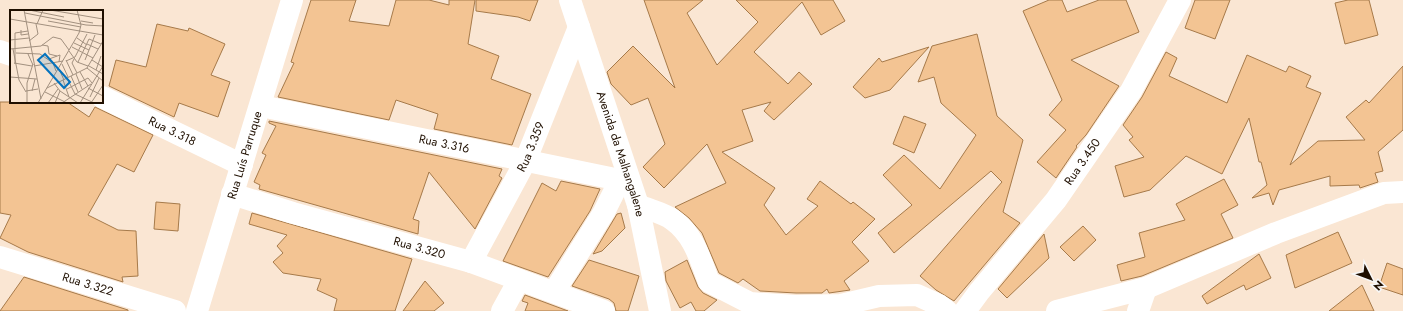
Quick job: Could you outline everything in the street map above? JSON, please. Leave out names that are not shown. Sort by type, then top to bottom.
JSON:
[{"type":"street","name":"Rua Luís Parruque","points":[[197,311],[232,194],[261,106],[292,0]]},
{"type":"street","name":"Avenida da Malhangalene","points":[[570,0],[624,180],[638,205],[660,311]]},
{"type":"street","name":"Rua 3.450","points":[[965,311],[979,292],[1056,200],[1131,92],[1180,0]]},
{"type":"street","name":"Rua 3.359","points":[[471,262],[525,162],[579,27]]},
{"type":"street","points":[[0,51],[10,55]]},
{"type":"street","name":"Rua 3.318","points":[[103,97],[242,165]]},
{"type":"street","name":"Rua 3.316","points":[[261,106],[525,162],[624,180]]},
{"type":"street","points":[[554,292],[624,180]]},
{"type":"street","points":[[1057,311],[1146,288],[1290,227],[1384,193],[1403,192]]},
{"type":"street","name":"Rua 3.320","points":[[232,194],[293,213],[471,262],[604,311]]},
{"type":"street","points":[[638,205],[673,220],[684,230],[694,243],[709,282],[750,303],[796,306],[841,305],[879,296],[917,295],[947,311]]},
{"type":"street","name":"Rua 3.322","points":[[0,257],[175,311]]},
{"type":"street","points":[[502,311],[519,280]]},
{"type":"street","points":[[1138,311],[1146,288]]},
{"type":"building","points":[[311,0],[356,0],[349,21],[389,26],[396,0],[429,0],[449,5],[449,0],[475,0],[468,44],[499,56],[491,79],[531,94],[512,145],[434,129],[438,114],[396,100],[389,120],[278,97],[294,63],[291,62]]},
{"type":"building","points":[[476,0],[538,0],[530,21],[518,17],[476,11]]},
{"type":"building","points":[[644,0],[703,0],[687,13],[717,65],[758,22],[736,0],[833,0],[845,21],[821,35],[802,2],[754,52],[788,84],[799,72],[812,84],[774,120],[764,111],[771,102],[742,110],[753,141],[722,152],[775,188],[764,205],[786,235],[818,206],[807,199],[820,181],[851,204],[853,202],[875,219],[852,242],[869,261],[844,281],[850,290],[829,293],[827,289],[822,293],[760,291],[743,279],[738,283],[719,273],[702,233],[689,218],[675,207],[726,183],[707,144],[664,188],[643,167],[665,144],[648,98],[631,105],[611,84],[607,72],[633,46],[675,88]]},
{"type":"building","points":[[1049,0],[1062,0],[1067,12],[1099,0],[1126,0],[1139,32],[1071,60],[1119,86],[1086,135],[1076,146],[1077,147],[1056,178],[1037,162],[1066,130],[1049,115],[1062,100],[1023,11]]},
{"type":"building","points":[[1195,0],[1230,0],[1215,39],[1185,28]]},
{"type":"building","points":[[1348,0],[1369,0],[1378,35],[1345,44],[1335,3]]},
{"type":"building","points":[[157,24],[188,31],[189,28],[225,44],[211,75],[230,82],[218,117],[179,103],[174,117],[109,86],[116,60],[146,67]]},
{"type":"building","points":[[977,34],[997,116],[1023,140],[1003,212],[1020,223],[954,301],[936,290],[920,276],[1002,182],[991,171],[894,253],[878,233],[912,205],[883,175],[904,155],[940,189],[976,135],[941,103],[934,77],[918,82],[932,46]]},
{"type":"building","points":[[929,47],[890,90],[865,98],[853,87],[879,58],[882,62]]},
{"type":"building","points":[[1166,52],[1177,58],[1169,76],[1227,103],[1247,55],[1286,72],[1289,66],[1311,76],[1306,87],[1321,93],[1290,165],[1318,141],[1365,140],[1346,117],[1366,100],[1369,103],[1403,66],[1403,130],[1378,152],[1383,171],[1375,173],[1378,182],[1360,188],[1359,185],[1330,186],[1330,176],[1279,190],[1273,205],[1269,193],[1252,198],[1267,185],[1261,162],[1259,162],[1249,118],[1222,174],[1186,156],[1150,190],[1124,197],[1115,166],[1144,157],[1129,140],[1133,137],[1123,125],[1142,97]]},
{"type":"building","points":[[0,102],[68,103],[89,117],[95,107],[153,135],[134,172],[117,164],[88,215],[118,230],[136,231],[138,276],[122,277],[123,282],[28,252],[0,238],[11,215],[0,213]]},
{"type":"building","points":[[904,116],[926,124],[914,153],[893,144]]},
{"type":"building","points":[[269,121],[502,169],[499,176],[502,178],[475,229],[429,172],[413,219],[419,221],[418,234],[259,189],[260,185],[254,182],[266,155],[262,153],[276,126],[269,123]]},
{"type":"building","points":[[1224,179],[1238,205],[1221,214],[1233,238],[1142,276],[1121,281],[1117,265],[1145,257],[1139,233],[1185,220],[1176,204]]},
{"type":"building","points":[[561,181],[600,189],[590,211],[548,277],[503,261],[542,183],[556,191]]},
{"type":"building","points":[[156,202],[180,204],[178,231],[154,229]]},
{"type":"building","points":[[252,213],[412,259],[395,311],[334,311],[337,299],[317,290],[321,279],[283,273],[273,262],[283,253],[277,246],[287,235],[249,224]]},
{"type":"building","points":[[621,213],[625,228],[602,251],[593,254],[617,214]]},
{"type":"building","points":[[1083,226],[1096,240],[1074,261],[1060,247]]},
{"type":"building","points":[[1338,232],[1352,263],[1295,288],[1286,255]]},
{"type":"building","points":[[1044,234],[1049,258],[1007,298],[998,289]]},
{"type":"building","points":[[1259,254],[1271,278],[1246,290],[1244,285],[1207,304],[1202,296]]},
{"type":"building","points":[[589,260],[639,276],[628,311],[616,311],[614,303],[609,299],[572,286]]},
{"type":"building","points":[[687,260],[698,287],[703,293],[717,300],[704,311],[696,311],[691,302],[680,308],[666,281],[665,272]]},
{"type":"building","points":[[1387,263],[1403,269],[1403,295],[1379,287]]},
{"type":"building","points":[[24,277],[128,310],[128,311],[0,311]]},
{"type":"building","points":[[425,281],[444,303],[434,311],[403,311]]},
{"type":"building","points":[[1362,285],[1374,311],[1329,311]]},
{"type":"building","points":[[525,295],[568,311],[525,311],[528,303],[522,301]]}]
